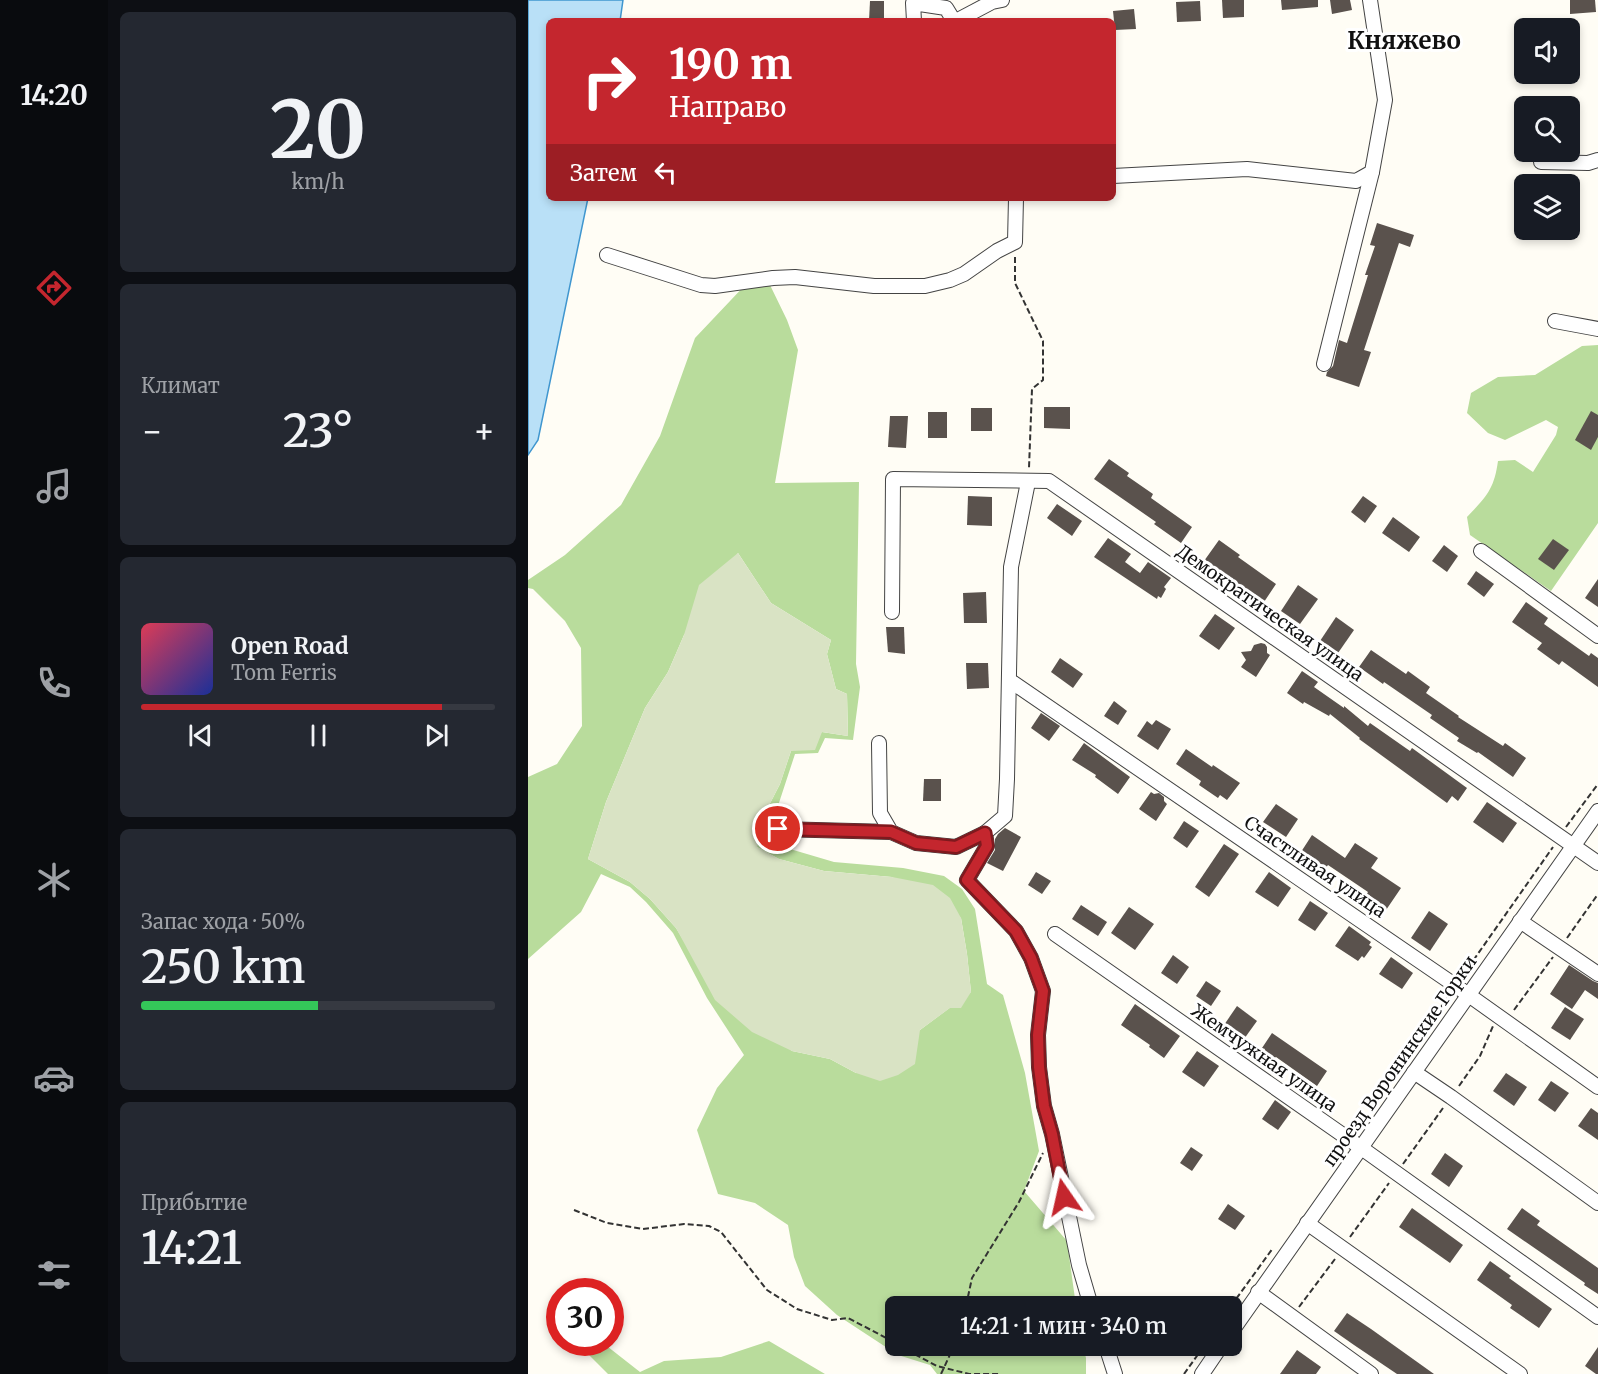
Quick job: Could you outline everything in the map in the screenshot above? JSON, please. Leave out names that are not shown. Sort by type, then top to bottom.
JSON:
[{"type":"street","points":[[961,18],[992,2],[1002,0]]},
{"type":"street","points":[[1324,364],[1372,172],[1385,100],[1371,0]]},
{"type":"street","points":[[914,18],[913,3],[946,8],[953,18]]},
{"type":"street","points":[[1541,162],[1588,163],[1598,160]]},
{"type":"street","points":[[1116,176],[1247,169],[1356,181],[1372,172]]},
{"type":"street","points":[[607,255],[701,285],[716,286],[795,277],[874,286],[924,286],[964,274],[996,251],[1015,242],[1016,201]]},
{"type":"street","points":[[1555,321],[1598,329]]},
{"type":"street","name":"Демократическая улица","points":[[892,612],[893,479],[1049,481],[1598,863]]},
{"type":"street","points":[[778,829],[891,832],[916,843],[956,847],[985,833],[1005,816],[1011,567],[1028,482]]},
{"type":"street","points":[[1481,551],[1598,636]]},
{"type":"street","name":"Счастливая улица","points":[[1009,680],[1456,986],[1598,1087]]},
{"type":"street","points":[[879,743],[880,813],[891,832]]},
{"type":"street","name":"проезд Воронинские Горки","points":[[1242,1316],[1598,812]]},
{"type":"street","points":[[985,833],[987,846],[967,880],[1016,931],[1031,958],[1043,991],[1038,1035],[1044,1106],[1079,1265],[1088,1296]]},
{"type":"street","points":[[1520,921],[1598,974]]},
{"type":"street","name":"Жемчужная улица","points":[[1055,933],[1598,1317]]},
{"type":"street","points":[[1414,1072],[1598,1203]]},
{"type":"street","points":[[1307,1223],[1520,1374]]},
{"type":"street","points":[[1258,1292],[1371,1374]]},
{"type":"street","points":[[1109,1356],[1115,1374]]},
{"type":"street","points":[[1202,1374],[1214,1356]]},
{"type":"path","points":[[1015,242],[1015,283],[1043,341],[1043,380],[1032,389],[1028,482]]},
{"type":"path","points":[[1389,1083],[1598,784]]},
{"type":"path","points":[[968,1296],[972,1278],[1019,1202],[1043,1154]]},
{"type":"path","points":[[574,1210],[607,1223],[643,1229],[684,1224],[709,1226],[721,1232],[767,1290],[797,1310],[832,1320],[848,1318],[885,1337]]},
{"type":"path","points":[[1238,1296],[1275,1246]]},
{"type":"path","points":[[918,1356],[937,1366],[969,1374],[1000,1374]]},
{"type":"path","points":[[942,1374],[949,1356]]},
{"type":"path","points":[[1184,1374],[1197,1356]]},
{"type":"green space","points":[[748,282],[770,285],[798,350],[775,483],[859,482],[856,664],[860,687],[853,740],[825,738],[818,753],[795,754],[775,815],[771,838],[790,849],[834,862],[903,868],[944,876],[962,889],[975,909],[987,984],[1003,995],[1025,1073],[1039,1151],[1024,1191],[1067,1241],[1075,1296],[885,1296],[885,1346],[837,1315],[805,1286],[794,1257],[788,1225],[755,1203],[718,1194],[697,1130],[717,1088],[744,1055],[707,998],[673,933],[646,902],[630,887],[601,874],[581,912],[528,959],[528,777],[557,764],[582,726],[581,648],[565,621],[533,589],[528,588],[528,580],[565,555],[621,505],[660,436],[695,338]],"holes":[[[738,553],[771,603],[831,640],[827,654],[836,689],[847,694],[848,736],[822,732],[791,751],[780,784],[761,821],[757,847],[779,859],[824,871],[892,877],[961,918],[971,992],[856,1073],[830,1059],[792,1051],[696,961],[676,928],[650,899],[630,882],[588,859],[606,802],[645,708],[668,672],[684,635]]]},
{"type":"green space","points":[[1598,345],[1598,523],[1551,591],[1470,535],[1467,517],[1488,492],[1498,461],[1515,460],[1533,472],[1556,435],[1558,427],[1546,420],[1505,440],[1488,433],[1467,413],[1471,393],[1498,377],[1535,375],[1582,346]]},
{"type":"green space","points":[[738,553],[771,603],[831,640],[827,654],[836,689],[847,694],[848,736],[822,732],[815,750],[791,751],[780,784],[761,821],[757,847],[779,859],[824,871],[892,877],[933,885],[950,898],[961,918],[971,992],[961,1008],[950,1008],[920,1030],[915,1064],[898,1075],[880,1081],[856,1073],[830,1059],[792,1051],[752,1032],[715,1000],[676,928],[650,899],[630,882],[588,859],[606,802],[645,708],[668,672],[684,635],[699,585]]},
{"type":"green space","points":[[769,1341],[825,1374],[608,1374],[590,1356],[620,1356],[640,1372],[664,1361],[721,1357]]},
{"type":"green space","points":[[901,1356],[1086,1356],[1086,1374],[937,1374],[930,1365]]},
{"type":"water","points":[[528,0],[623,0],[620,18],[546,18],[546,201],[587,201],[538,440],[528,455]]},
{"type":"building","points":[[1222,0],[1244,0],[1244,17],[1223,18]]},
{"type":"building","points":[[1281,0],[1318,0],[1318,7],[1282,10]]},
{"type":"building","points":[[1330,0],[1350,0],[1352,10],[1332,14]]},
{"type":"building","points":[[1570,0],[1595,0],[1596,12],[1570,14]]},
{"type":"building","points":[[870,1],[884,1],[884,18],[869,18]]},
{"type":"building","points":[[1200,1],[1201,21],[1177,22],[1176,2]]},
{"type":"building","points":[[1134,9],[1136,29],[1116,30],[1116,18],[1114,18],[1113,11]]},
{"type":"building","points":[[1377,223],[1414,235],[1410,247],[1399,243],[1364,350],[1371,352],[1359,387],[1326,376],[1333,366],[1339,340],[1347,343],[1368,275],[1365,275],[1375,246],[1370,245]]},
{"type":"building","points":[[1044,407],[1070,407],[1070,429],[1044,428]]},
{"type":"building","points":[[971,408],[992,408],[992,431],[971,431]]},
{"type":"building","points":[[1591,411],[1598,415],[1598,437],[1591,450],[1575,440]]},
{"type":"building","points":[[928,412],[947,412],[947,438],[928,438]]},
{"type":"building","points":[[890,416],[908,416],[906,448],[888,447]]},
{"type":"building","points":[[1109,459],[1129,473],[1127,476],[1153,494],[1151,498],[1192,527],[1181,543],[1154,524],[1156,522],[1094,479]]},
{"type":"building","points":[[968,496],[992,497],[992,526],[967,525]]},
{"type":"building","points":[[1363,496],[1377,506],[1365,523],[1351,512]]},
{"type":"building","points":[[1057,504],[1082,521],[1072,536],[1047,518]]},
{"type":"building","points":[[1393,517],[1420,537],[1409,552],[1382,533]]},
{"type":"building","points":[[1108,538],[1131,554],[1125,562],[1140,573],[1148,562],[1171,578],[1164,587],[1166,589],[1161,598],[1158,596],[1157,599],[1094,557]]},
{"type":"building","points":[[1553,539],[1569,550],[1554,570],[1538,559]]},
{"type":"building","points":[[1219,540],[1240,555],[1238,557],[1276,584],[1264,602],[1204,561]]},
{"type":"building","points":[[1444,545],[1458,556],[1447,572],[1432,561]]},
{"type":"building","points":[[1476,571],[1494,584],[1484,597],[1467,584]]},
{"type":"building","points":[[1598,579],[1598,607],[1585,598]]},
{"type":"building","points":[[1298,585],[1318,599],[1300,624],[1281,611]]},
{"type":"building","points":[[986,592],[987,623],[964,623],[963,593]]},
{"type":"building","points":[[1526,602],[1548,618],[1544,624],[1589,656],[1591,653],[1598,658],[1598,687],[1562,661],[1559,665],[1537,649],[1542,643],[1512,622]]},
{"type":"building","points":[[1215,614],[1235,628],[1219,650],[1199,636]]},
{"type":"building","points":[[1336,617],[1354,630],[1338,653],[1320,641]]},
{"type":"building","points":[[886,627],[904,627],[905,654],[888,652]]},
{"type":"building","points":[[1265,644],[1267,653],[1270,655],[1256,677],[1241,667],[1246,660],[1241,652],[1251,651],[1254,645]]},
{"type":"building","points":[[1371,650],[1406,674],[1408,671],[1430,687],[1426,693],[1458,717],[1503,746],[1505,743],[1526,758],[1513,777],[1478,752],[1457,741],[1459,738],[1430,718],[1432,715],[1359,667]]},
{"type":"building","points":[[1060,658],[1083,674],[1073,688],[1051,672]]},
{"type":"building","points":[[966,663],[988,663],[989,688],[967,689]]},
{"type":"building","points":[[1302,671],[1318,682],[1314,687],[1344,708],[1344,706],[1368,726],[1370,723],[1410,751],[1412,748],[1467,788],[1458,801],[1452,796],[1447,803],[1359,739],[1330,714],[1329,716],[1304,702],[1303,704],[1287,693]]},
{"type":"building","points":[[1114,701],[1127,711],[1118,725],[1104,716]]},
{"type":"building","points":[[1041,713],[1060,726],[1049,741],[1031,728]]},
{"type":"building","points":[[1156,720],[1171,729],[1158,750],[1137,736],[1147,721],[1152,725]]},
{"type":"building","points":[[1084,743],[1130,777],[1118,794],[1095,777],[1096,775],[1072,760]]},
{"type":"building","points":[[1186,749],[1240,783],[1227,800],[1220,795],[1218,798],[1199,785],[1201,781],[1176,764]]},
{"type":"building","points":[[924,779],[941,779],[941,801],[923,801]]},
{"type":"building","points":[[1151,792],[1159,793],[1167,804],[1156,821],[1139,809]]},
{"type":"building","points":[[1487,802],[1517,823],[1503,843],[1473,822]]},
{"type":"building","points":[[1276,804],[1298,819],[1286,837],[1263,822]]},
{"type":"building","points":[[1184,821],[1199,831],[1187,848],[1173,838]]},
{"type":"building","points":[[1005,828],[1021,837],[1003,871],[987,863],[995,850],[995,839]]},
{"type":"building","points":[[1312,835],[1345,858],[1355,843],[1378,858],[1371,868],[1401,888],[1384,913],[1364,899],[1368,892],[1328,865],[1325,869],[1301,852]]},
{"type":"building","points":[[1224,844],[1239,854],[1209,897],[1195,887]]},
{"type":"building","points":[[1036,872],[1051,881],[1042,894],[1028,885]]},
{"type":"building","points":[[1269,872],[1291,888],[1278,907],[1255,892]]},
{"type":"building","points":[[1310,901],[1328,913],[1315,931],[1298,920]]},
{"type":"building","points":[[1081,905],[1107,922],[1098,936],[1072,919]]},
{"type":"building","points":[[1129,907],[1154,924],[1135,950],[1111,933]]},
{"type":"building","points":[[1429,911],[1448,924],[1430,951],[1411,938]]},
{"type":"building","points":[[1349,926],[1371,942],[1369,945],[1372,947],[1364,958],[1362,956],[1358,961],[1335,946]]},
{"type":"building","points":[[1173,955],[1189,967],[1177,984],[1161,973]]},
{"type":"building","points":[[1391,957],[1413,973],[1402,989],[1379,974]]},
{"type":"building","points":[[1569,965],[1598,983],[1598,999],[1585,990],[1572,1009],[1550,994]]},
{"type":"building","points":[[1206,981],[1221,991],[1211,1006],[1196,996]]},
{"type":"building","points":[[1135,1004],[1180,1036],[1164,1058],[1121,1025]]},
{"type":"building","points":[[1237,1006],[1257,1021],[1244,1039],[1224,1025]]},
{"type":"building","points":[[1565,1007],[1584,1019],[1570,1040],[1551,1028]]},
{"type":"building","points":[[1272,1033],[1327,1071],[1317,1086],[1276,1057],[1274,1059],[1264,1052],[1265,1049],[1262,1048]]},
{"type":"building","points":[[1197,1051],[1219,1066],[1204,1087],[1182,1072]]},
{"type":"building","points":[[1506,1073],[1527,1087],[1514,1106],[1493,1091]]},
{"type":"building","points":[[1551,1081],[1569,1093],[1555,1112],[1538,1100]]},
{"type":"building","points":[[1275,1100],[1291,1112],[1278,1130],[1262,1119]]},
{"type":"building","points":[[1591,1108],[1598,1113],[1598,1140],[1578,1126]]},
{"type":"building","points":[[1191,1147],[1203,1155],[1192,1171],[1180,1163]]},
{"type":"building","points":[[1445,1153],[1463,1166],[1449,1187],[1431,1174]]},
{"type":"building","points":[[1228,1204],[1245,1216],[1235,1230],[1218,1219]]},
{"type":"building","points":[[1412,1208],[1463,1245],[1450,1263],[1399,1227]]},
{"type":"building","points":[[1522,1208],[1540,1221],[1537,1225],[1598,1268],[1598,1294],[1507,1229]]},
{"type":"building","points":[[1490,1261],[1511,1276],[1509,1278],[1552,1309],[1539,1328],[1510,1308],[1512,1305],[1477,1280]]},
{"type":"building","points":[[1347,1313],[1434,1374],[1397,1374],[1334,1331]]},
{"type":"building","points":[[1598,1347],[1598,1374],[1596,1374],[1585,1366]]},
{"type":"building","points":[[1297,1350],[1321,1367],[1316,1374],[1280,1374]]},
{"type":"district","name":"Княжево","points":[[1404,41]]},
{"type":"route","points":[[778,829],[891,832],[916,843],[956,847],[985,833],[987,846],[967,880],[1016,931],[1031,958],[1043,991],[1038,1035],[1039,1067],[1044,1106],[1052,1134],[1064,1197]]}]
